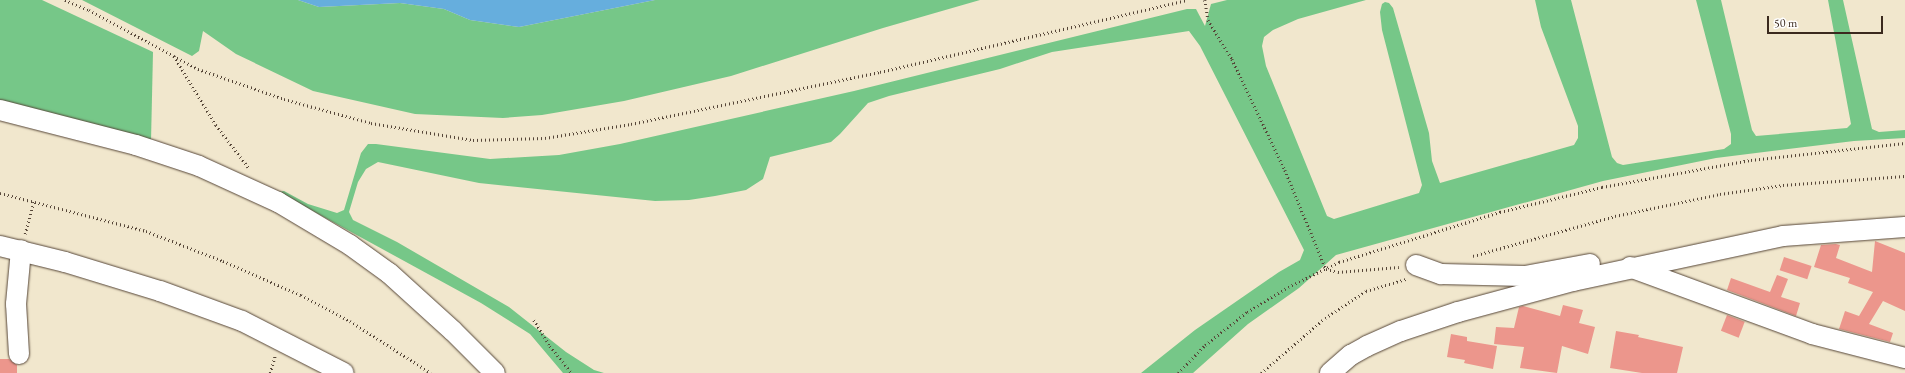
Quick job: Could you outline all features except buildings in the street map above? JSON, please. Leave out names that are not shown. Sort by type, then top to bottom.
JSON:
[{"type":"street","points":[[0,110],[136,145],[199,166],[278,202],[350,245],[389,273],[453,331],[494,373]]},
{"type":"street","points":[[1330,373],[1351,355],[1367,346],[1417,325],[1573,281],[1782,236],[1905,226]]},
{"type":"street","points":[[0,246],[21,250],[108,274],[227,316],[289,344],[340,370],[345,366],[361,373]]},
{"type":"street","points":[[19,354],[16,304],[21,250]]},
{"type":"street","points":[[1425,268],[1441,274],[1525,276],[1621,258],[1631,268],[1812,334],[1905,358]]},
{"type":"path","points":[[65,0],[89,10],[198,69],[284,99],[372,123],[473,140],[545,138],[631,124],[880,72],[1188,0]]},
{"type":"path","points":[[1205,0],[1208,20],[1232,59],[1278,156],[1326,269]]},
{"type":"path","points":[[174,56],[216,125],[252,172]]},
{"type":"path","points":[[1178,373],[1205,345],[1247,312],[1288,287],[1339,262],[1500,212],[1602,187],[1751,160],[1905,143]]},
{"type":"path","points":[[1471,257],[1615,216],[1720,194],[1783,185],[1905,176]]},
{"type":"path","points":[[0,193],[146,231],[223,261],[301,295],[350,320],[431,373]]},
{"type":"path","points":[[21,250],[34,201]]},
{"type":"path","points":[[1326,269],[1338,272],[1425,268]]},
{"type":"path","points":[[1261,373],[1325,318],[1366,291],[1425,268]]},
{"type":"path","points":[[534,320],[550,346],[572,373]]},
{"type":"green space","points":[[0,0],[42,0],[153,52],[151,141],[0,103]]},
{"type":"green space","points":[[82,0],[298,0],[319,7],[400,3],[444,9],[470,20],[519,27],[655,0],[980,0],[883,28],[731,76],[624,101],[542,115],[503,118],[415,114],[313,91],[236,54],[203,31],[199,51],[192,56]]},
{"type":"green space","points":[[1227,0],[1366,0],[1298,19],[1273,30],[1264,37],[1262,46],[1266,66],[1327,216],[1334,219],[1419,193],[1422,185],[1382,30],[1380,12],[1382,4],[1385,2],[1389,3],[1393,8],[1429,133],[1432,161],[1440,183],[1574,145],[1578,138],[1578,126],[1541,27],[1535,0],[1571,0],[1612,157],[1617,163],[1623,165],[1724,149],[1731,144],[1731,134],[1696,0],[1721,0],[1752,130],[1756,136],[1847,128],[1851,124],[1828,0],[1843,0],[1872,129],[1879,132],[1905,130],[1905,138],[1854,141],[1716,158],[1603,181],[1336,255],[1299,288],[1248,324],[1193,373],[1141,373],[1195,330],[1279,272],[1300,260],[1304,250],[1200,46],[1189,31],[1052,52],[1000,69],[889,96],[868,103],[831,142],[770,157],[763,179],[746,190],[715,196],[689,200],[655,201],[479,183],[378,162],[366,169],[358,182],[349,212],[353,220],[397,242],[509,307],[566,352],[594,370],[604,373],[563,373],[530,334],[481,303],[278,192],[284,191],[308,204],[337,213],[344,210],[361,153],[368,144],[490,159],[559,155],[620,144],[854,91],[1187,9],[1196,9],[1205,26],[1211,4]]},
{"type":"water","points":[[298,0],[655,0],[519,27],[470,20],[444,9],[400,3],[319,7]]}]
